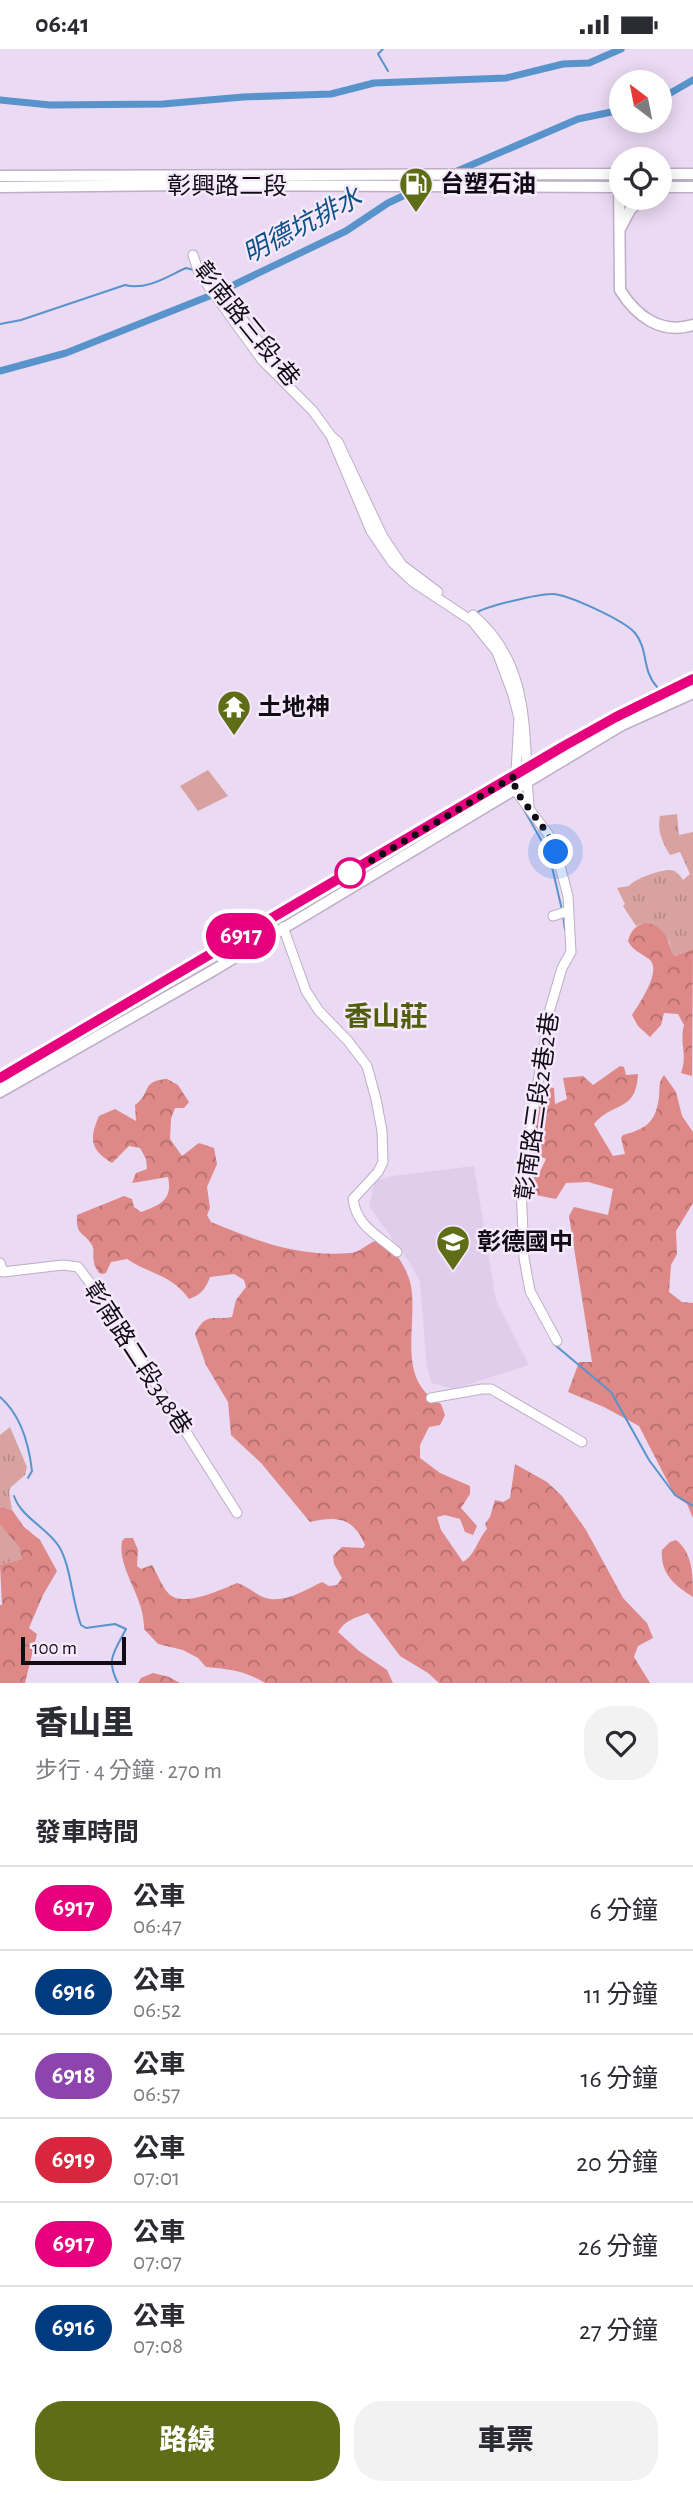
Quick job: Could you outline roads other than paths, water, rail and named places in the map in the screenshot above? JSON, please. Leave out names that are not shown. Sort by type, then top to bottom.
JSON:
[{"type":"main road","name":"彰興路二段","points":[[0,176],[609,174]]},
{"type":"main road","points":[[672,174],[693,174]]},
{"type":"main road","name":"彰興路二段","points":[[0,187],[609,187]]},
{"type":"main road","points":[[672,187],[693,187]]},
{"type":"main road","points":[[619,210],[620,290],[647,320],[673,327],[693,325]]},
{"type":"main road","points":[[619,232],[630,210]]},
{"type":"main road","points":[[0,1078],[616,717],[693,679]]},
{"type":"main road","points":[[0,1092],[214,969],[622,725],[693,693]]},
{"type":"main road","points":[[278,915],[283,927]]},
{"type":"main road","points":[[27,1062],[34,1073]]},
{"type":"street","name":"彰南路三段1巷","points":[[212,286],[262,360],[313,411],[331,436],[371,531],[402,573],[472,621],[497,652],[519,718],[515,790]]},
{"type":"street","name":"彰南路三段1巷","points":[[331,436],[345,455],[378,529],[402,565],[488,627],[503,650],[523,701],[529,808]]},
{"type":"street","points":[[515,790],[548,834],[556,852],[568,896],[569,911],[553,916]]},
{"type":"street","name":"彰南路三段2巷2巷","points":[[557,1341],[530,1291],[524,1258],[521,1185],[550,1009],[562,968],[571,952],[569,911]]},
{"type":"street","points":[[283,927],[306,991],[319,1011],[348,1041],[367,1066],[378,1110],[383,1162],[378,1172],[353,1199],[355,1213],[359,1221],[397,1252]]},
{"type":"street","name":"彰南路二段348巷","points":[[2,1268],[63,1265],[78,1267],[103,1300],[237,1513]]},
{"type":"street","points":[[431,1398],[491,1389],[582,1442]]},
{"type":"waterway","points":[[383,49],[378,54],[388,71]]},
{"type":"waterway","points":[[0,100],[50,105],[163,104],[243,97],[331,94],[374,83],[506,78],[563,64],[589,63],[621,49]]},
{"type":"waterway","name":"明德坑排水","points":[[672,92],[693,80]]},
{"type":"waterway","name":"明德坑排水","points":[[455,172],[578,119],[609,113]]},
{"type":"waterway","name":"明德坑排水","points":[[0,371],[66,353],[217,293],[346,231],[388,203],[422,187]]},
{"type":"waterway","points":[[0,324],[21,320],[125,285],[149,284],[186,268],[194,270]]},
{"type":"waterway","points":[[478,612],[525,598],[551,594],[582,603],[608,615],[635,633],[642,646],[649,673],[657,687]]},
{"type":"waterway","points":[[523,808],[549,854],[562,910]]},
{"type":"waterway","points":[[563,915],[565,930]]},
{"type":"waterway","points":[[555,1345],[611,1392],[649,1460],[675,1495],[693,1506]]},
{"type":"waterway","points":[[0,1397],[19,1421],[23,1431],[32,1471],[28,1478]]},
{"type":"waterway","points":[[14,1496],[22,1510],[58,1545],[69,1573],[81,1625],[86,1628],[115,1624],[126,1629],[112,1661],[118,1683]]},
{"type":"place","name":"台塑石油","points":[[416,214]]},
{"type":"place","name":"土地神","points":[[234,737]]},
{"type":"place","name":"彰德國中","points":[[453,1272]]},
{"type":"district","name":"香山莊","points":[[386,1016]]}]
